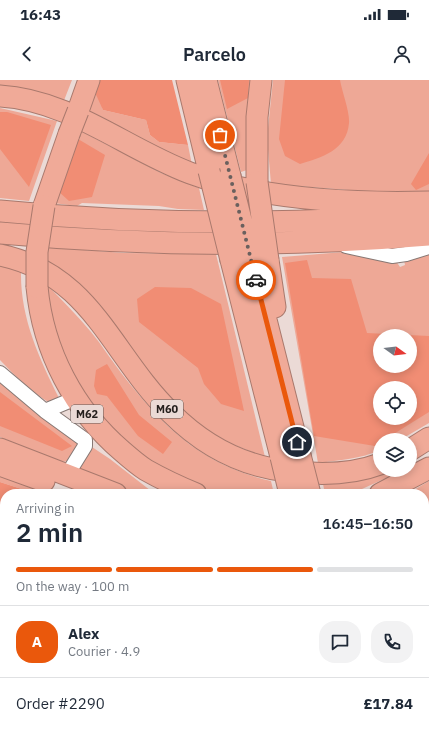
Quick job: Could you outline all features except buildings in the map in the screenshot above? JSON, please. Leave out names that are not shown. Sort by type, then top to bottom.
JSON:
[{"type":"highway","name":"M62","points":[[89,80],[44,206],[37,252],[37,287],[40,311],[53,354],[61,372],[76,398],[92,421],[146,470],[186,489]]},
{"type":"highway","points":[[187,80],[209,171],[250,260],[290,456],[307,489]]},
{"type":"highway","points":[[206,80],[250,260],[294,428],[290,456],[290,489]]},
{"type":"highway","points":[[250,260],[257,182],[256,117],[261,80]]},
{"type":"highway","points":[[0,96],[28,101],[71,114],[170,164],[218,182],[312,199],[429,202]]},
{"type":"highway","points":[[0,211],[100,218],[203,222],[366,220],[429,215]]},
{"type":"highway","points":[[0,233],[136,242],[205,243],[326,241],[429,235]]},
{"type":"highway","name":"M60","points":[[0,255],[32,264],[58,278],[92,312],[170,412],[187,428],[215,448],[245,462],[261,467],[298,473],[320,474],[349,472],[373,466]]},
{"type":"highway","points":[[417,446],[429,438]]},
{"type":"highway","points":[[0,449],[104,489]]},
{"type":"highway","points":[[0,465],[68,489]]},
{"type":"highway","points":[[389,489],[429,468]]},
{"type":"lane","points":[[326,241],[392,256],[429,247]]},
{"type":"lane","points":[[0,373],[45,411],[85,440],[84,446],[67,474]]},
{"type":"lane","points":[[45,411],[76,398]]},
{"type":"shaded area","points":[[0,80],[72,80],[63,103],[25,90],[0,86]]},
{"type":"shaded area","points":[[95,80],[103,110],[146,120],[150,135],[159,142],[188,145],[192,165],[85,112]]},
{"type":"shaded area","points":[[97,80],[172,80],[188,145],[159,142],[150,135],[146,120],[103,110],[93,88]]},
{"type":"shaded area","points":[[218,80],[252,80],[246,137],[247,170],[241,172]]},
{"type":"shaded area","points":[[220,80],[249,80],[248,98],[227,109]]},
{"type":"shaded area","points":[[273,80],[429,80],[429,192],[374,192],[271,184],[267,138]]},
{"type":"shaded area","points":[[285,80],[340,80],[349,123],[343,140],[338,146],[324,156],[300,164],[285,156],[279,139]]},
{"type":"shaded area","points":[[0,108],[57,121],[29,201],[0,198]]},
{"type":"shaded area","points":[[0,112],[7,112],[51,125],[29,187],[0,149]]},
{"type":"shaded area","points":[[79,130],[161,173],[199,188],[204,210],[178,209],[159,206],[82,203],[77,206],[53,203]]},
{"type":"shaded area","points":[[78,139],[105,155],[92,197],[69,201],[58,191]]},
{"type":"shaded area","points":[[429,153],[429,184],[416,190],[411,184]]},
{"type":"shaded area","points":[[45,247],[124,253],[216,254],[265,457],[224,441],[187,416],[45,262]]},
{"type":"shaded area","points":[[429,251],[429,423],[412,433],[373,433],[373,453],[350,459],[318,463],[282,257],[344,252],[396,261],[400,267],[405,265],[404,260]]},
{"type":"shaded area","points":[[307,260],[312,278],[351,279],[367,333],[373,333],[373,373],[417,373],[417,335],[429,336],[429,412],[417,419],[417,381],[373,381],[373,425],[408,425],[395,433],[373,433],[373,446],[314,436],[285,263]]},
{"type":"shaded area","points":[[0,266],[21,271],[27,321],[44,368],[59,398],[52,404],[24,384],[0,360]]},
{"type":"shaded area","points":[[45,283],[86,326],[122,374],[153,411],[169,427],[186,442],[225,465],[247,474],[271,481],[273,489],[207,489],[198,486],[142,456],[116,435],[78,385],[59,347]]},
{"type":"shaded area","points":[[155,287],[191,288],[221,304],[244,411],[221,404],[204,384],[198,368],[139,322],[137,299]]},
{"type":"shaded area","points":[[107,364],[139,415],[172,442],[163,454],[138,436],[107,396],[97,394],[94,386],[96,370]]},
{"type":"shaded area","points":[[0,382],[24,402],[83,442],[68,462],[54,460],[0,437]]},
{"type":"shaded area","points":[[0,392],[72,446],[62,451],[0,426]]},
{"type":"shaded area","points":[[89,445],[110,459],[149,489],[123,489],[77,470]]},
{"type":"shaded area","points":[[373,473],[373,477],[389,477],[362,489],[324,489],[323,484]]},
{"type":"shaded area","points":[[0,476],[38,489],[22,489],[0,482]]},
{"type":"shaded area","points":[[429,481],[429,489],[415,489]]},
{"type":"shaded area","points":[[0,482],[22,489],[0,489]]},
{"type":"way so far","points":[[220,135],[256,280]]},
{"type":"route","points":[[256,280],[269,326],[297,442]]}]
